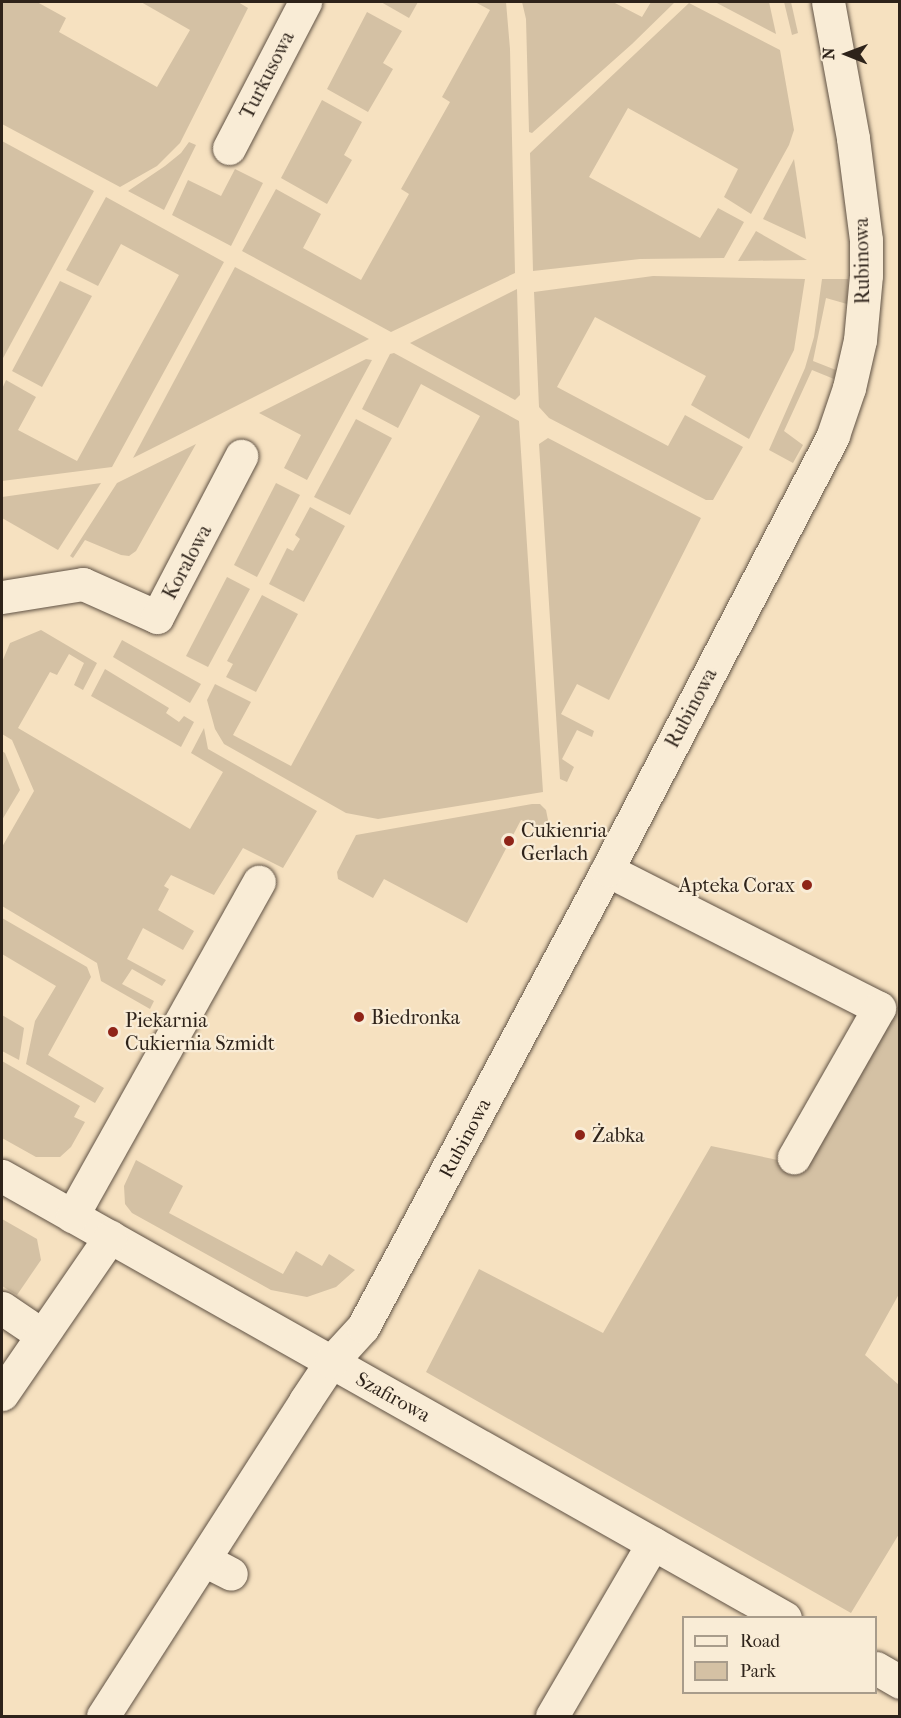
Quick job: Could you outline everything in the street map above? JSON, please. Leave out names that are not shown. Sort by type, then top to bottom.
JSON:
[{"type":"street","name":"Turkusowa","points":[[229,148],[305,2]]},
{"type":"street","name":"Rubinowa","points":[[115,1712],[218,1567],[331,1362],[363,1327],[373,1310],[607,870],[833,435],[849,388],[860,340],[866,275],[866,240],[853,138],[828,2]]},
{"type":"street","name":"Koralowa","points":[[2,597],[83,584],[157,617],[241,456]]},
{"type":"street","points":[[607,870],[879,1008],[794,1157]]},
{"type":"street","points":[[72,1216],[259,882]]},
{"type":"street","name":"Szafirowa","points":[[2,1176],[783,1616]]},
{"type":"street","points":[[2,1394],[110,1237]]},
{"type":"street","points":[[2,1308],[42,1335]]},
{"type":"street","points":[[552,1716],[653,1543]]},
{"type":"street","points":[[877,1669],[900,1682]]},
{"type":"green space","points":[[2,2],[37,2],[66,18],[59,32],[157,87],[190,30],[141,2],[238,2],[248,8],[180,143],[157,166],[120,187],[2,124]]},
{"type":"green space","points":[[381,2],[418,2],[409,18]]},
{"type":"green space","points":[[475,2],[506,2],[510,49],[515,273],[391,332],[242,251],[276,189],[321,214],[303,248],[361,280],[409,194],[401,189],[450,102],[442,97],[490,10]]},
{"type":"green space","points":[[522,2],[613,2],[642,17],[651,2],[675,2],[632,44],[532,133],[529,132],[526,19]]},
{"type":"green space","points":[[715,2],[769,2],[776,34]]},
{"type":"green space","points":[[784,2],[791,2],[798,33],[792,35]]},
{"type":"green space","points":[[689,3],[780,50],[794,130],[789,145],[751,214],[724,197],[738,169],[628,108],[589,177],[700,238],[718,208],[744,222],[724,258],[640,259],[533,271],[530,153]]},
{"type":"green space","points":[[367,12],[402,31],[383,63],[393,69],[368,112],[327,89]]},
{"type":"green space","points":[[322,100],[362,122],[344,155],[352,160],[327,204],[281,178]]},
{"type":"green space","points":[[2,141],[94,191],[2,360]]},
{"type":"green space","points":[[189,142],[196,145],[164,210],[128,191],[165,166],[181,153]]},
{"type":"green space","points":[[794,159],[806,239],[763,219]]},
{"type":"green space","points":[[235,169],[263,183],[231,246],[172,215],[188,180],[221,196]]},
{"type":"green space","points":[[106,197],[224,262],[112,467],[2,481],[2,389],[6,380],[36,397],[18,430],[77,461],[179,275],[121,244],[98,286],[66,270]]},
{"type":"green space","points":[[756,231],[807,260],[738,261]]},
{"type":"green space","points":[[235,267],[369,339],[133,458]]},
{"type":"green space","points":[[653,276],[805,279],[794,350],[749,439],[691,405],[706,376],[595,317],[557,387],[668,446],[685,415],[743,447],[713,500],[706,500],[549,418],[539,407],[534,292]]},
{"type":"green space","points":[[822,279],[848,279],[847,304],[826,298],[813,361],[836,370],[834,379],[812,370],[784,431],[803,445],[793,463],[769,450],[805,368],[814,337]]},
{"type":"green space","points":[[60,281],[92,296],[42,387],[12,371]]},
{"type":"green space","points":[[517,289],[520,395],[515,400],[410,343]]},
{"type":"green space","points":[[394,353],[519,421],[543,792],[378,819],[346,813],[224,744],[215,729],[207,700],[215,684],[251,702],[233,735],[291,766],[480,416],[421,384],[398,428],[362,409],[390,354]]},
{"type":"green space","points":[[366,359],[372,360],[307,480],[284,468],[301,435],[259,413]]},
{"type":"green space","points":[[356,419],[392,438],[350,515],[314,497]]},
{"type":"green space","points":[[548,438],[701,518],[609,700],[577,684],[561,714],[594,731],[592,737],[577,730],[562,759],[574,767],[567,782],[560,779],[539,444]]},
{"type":"green space","points":[[196,444],[136,551],[129,556],[121,555],[85,540],[73,558],[70,556],[117,483]]},
{"type":"green space","points":[[101,483],[58,550],[2,518],[2,497]]},
{"type":"green space","points":[[276,483],[300,495],[257,577],[234,565]]},
{"type":"green space","points":[[310,507],[345,526],[304,602],[269,584],[287,548],[293,551],[300,539],[295,535]]},
{"type":"green space","points":[[227,577],[250,589],[208,667],[186,656]]},
{"type":"green space","points":[[262,595],[298,614],[256,692],[226,677],[233,664],[227,661]]},
{"type":"green space","points":[[41,630],[97,663],[83,690],[74,685],[84,663],[69,654],[57,675],[50,672],[18,728],[190,829],[223,772],[191,753],[204,728],[208,749],[317,811],[283,868],[243,848],[214,895],[171,875],[164,886],[169,889],[158,910],[194,931],[183,950],[143,928],[127,959],[166,980],[162,986],[132,969],[122,984],[154,1001],[150,1009],[101,981],[97,963],[2,906],[2,847],[34,791],[12,740],[2,734],[2,662],[10,643]]},
{"type":"green space","points":[[122,640],[201,684],[190,703],[113,657]]},
{"type":"green space","points":[[105,669],[169,708],[166,713],[179,722],[184,716],[194,722],[181,747],[91,696]]},
{"type":"green space","points":[[2,751],[5,753],[20,790],[2,820]]},
{"type":"green space","points":[[540,804],[546,810],[548,820],[545,831],[521,820],[467,923],[384,879],[373,898],[338,879],[337,872],[356,835]]},
{"type":"green space","points":[[2,918],[87,967],[91,977],[48,1055],[104,1088],[95,1103],[26,1064],[35,1021],[56,986],[2,954]]},
{"type":"green space","points":[[899,1005],[899,1294],[865,1355],[899,1385],[899,1534],[851,1613],[426,1372],[479,1269],[603,1333],[711,1146],[802,1165],[884,1022]]},
{"type":"green space","points":[[2,1015],[24,1028],[19,1060],[2,1051]]},
{"type":"green space","points":[[2,1061],[80,1106],[74,1117],[85,1122],[71,1147],[60,1157],[36,1157],[2,1138]]},
{"type":"green space","points":[[136,1160],[183,1186],[169,1213],[283,1274],[296,1251],[322,1266],[329,1254],[355,1270],[336,1287],[307,1297],[271,1290],[132,1213],[125,1204],[124,1186]]},
{"type":"green space","points":[[2,1219],[37,1239],[41,1260],[17,1295],[2,1286]]},
{"type":"place","name":"Cukienria Gerlach","points":[[509,841]]},
{"type":"place","name":"Apteka Corax","points":[[807,885]]},
{"type":"place","name":"Biedronka","points":[[359,1017]]},
{"type":"place","name":"Piekarnia Cukiernia Szmidt","points":[[113,1032]]},
{"type":"place","name":"Żabka","points":[[580,1135]]}]
